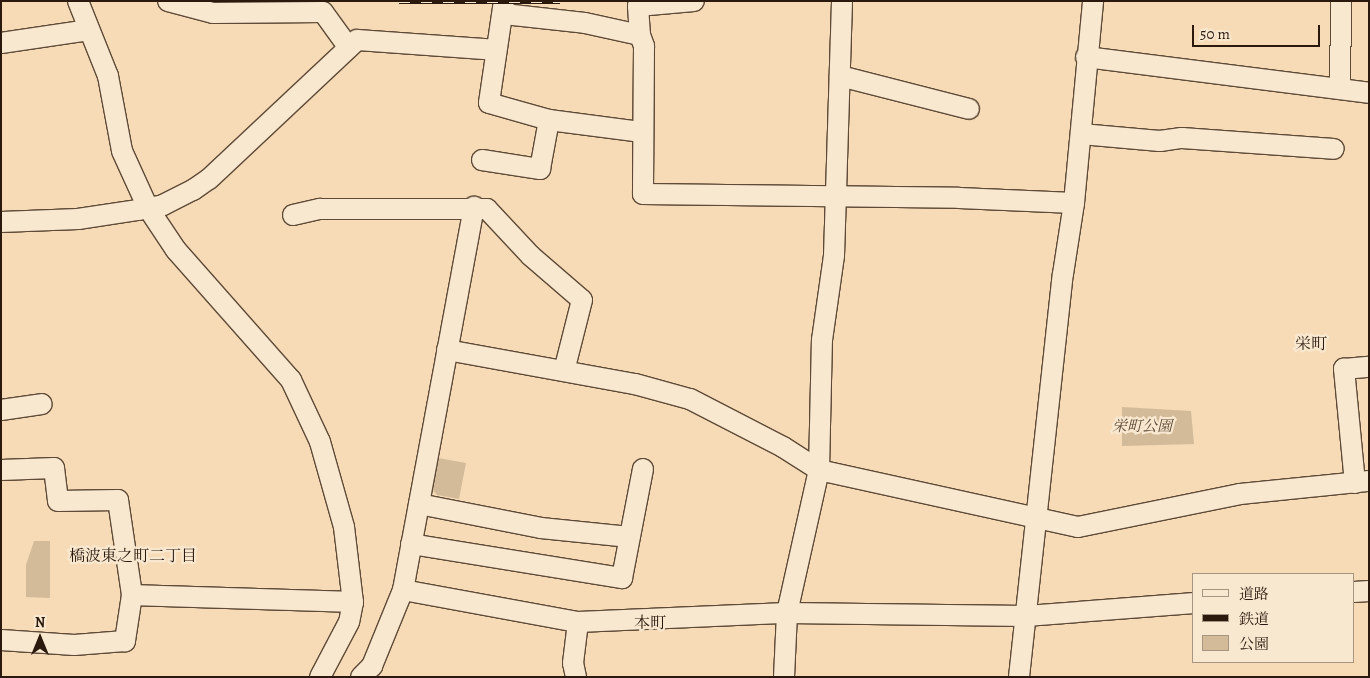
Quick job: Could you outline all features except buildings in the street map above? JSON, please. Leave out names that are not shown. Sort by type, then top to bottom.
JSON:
[{"type":"street","points":[[78,1],[108,76],[122,151],[148,208],[176,250],[291,380],[320,442],[341,517],[350,561],[353,602],[349,622],[320,677]]},
{"type":"street","points":[[168,1],[214,13],[323,12],[349,48]]},
{"type":"street","points":[[694,1],[638,6],[640,35],[644,46],[643,194],[836,195],[1074,203]]},
{"type":"street","points":[[784,677],[787,613],[820,470],[822,340],[834,256],[842,1]]},
{"type":"street","points":[[1019,677],[1063,274],[1074,203],[1086,57],[1093,1]]},
{"type":"street","points":[[1340,88],[1341,1]]},
{"type":"street","points":[[640,35],[504,8],[494,50],[489,104],[549,120],[642,132]]},
{"type":"street","points":[[1,43],[89,30]]},
{"type":"street","points":[[1,222],[78,219],[163,206],[210,179],[357,40],[494,50]]},
{"type":"street","points":[[1086,57],[1369,93]]},
{"type":"street","points":[[840,76],[969,109]]},
{"type":"street","points":[[482,160],[540,169],[549,120]]},
{"type":"street","points":[[1081,134],[1160,141],[1182,138],[1334,149]]},
{"type":"street","points":[[292,215],[320,209],[474,207],[486,209],[531,256],[582,300],[564,371]]},
{"type":"street","points":[[361,677],[372,666],[403,590],[474,207]]},
{"type":"street","points":[[447,350],[635,384],[690,399],[783,447],[820,470],[1078,528],[1240,494],[1362,482],[1344,369],[1369,367]]},
{"type":"street","points":[[1,410],[42,404]]},
{"type":"street","points":[[1,470],[54,468],[58,501],[118,500],[132,595],[124,641],[74,644],[1,640]]},
{"type":"street","points":[[411,544],[622,578],[643,469]]},
{"type":"street","points":[[418,504],[541,528],[630,537]]},
{"type":"street","points":[[403,590],[578,622],[787,613],[1026,616],[1192,603]]},
{"type":"street","points":[[1355,592],[1369,591]]},
{"type":"street","points":[[132,595],[353,602]]},
{"type":"street","points":[[576,677],[573,663],[578,622]]},
{"type":"green space","name":"栄町公園","points":[[1122,407],[1191,411],[1194,444],[1122,446]]},
{"type":"green space","points":[[438,458],[466,463],[459,499],[437,495],[432,489]]},
{"type":"green space","points":[[34,541],[50,541],[50,598],[26,597],[26,565]]},
{"type":"railway","points":[[399,1],[560,1]]},
{"type":"district","name":"栄町","points":[[1311,344]]},
{"type":"district","name":"橋波東之町二丁目","points":[[133,556]]},
{"type":"district","name":"本町","points":[[650,623]]}]
